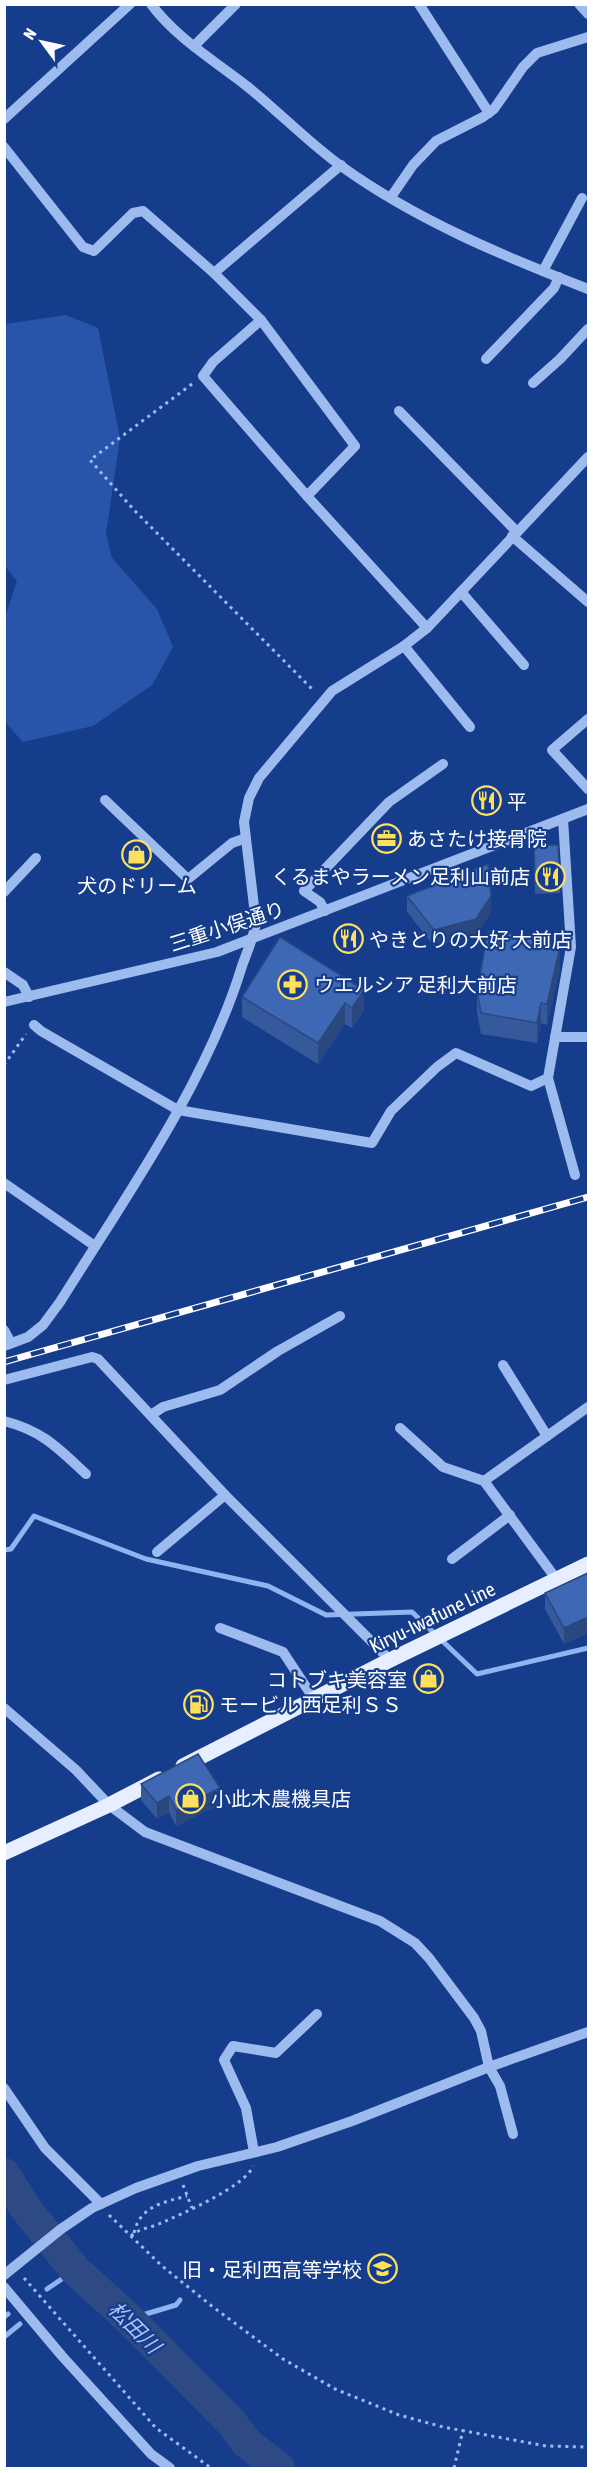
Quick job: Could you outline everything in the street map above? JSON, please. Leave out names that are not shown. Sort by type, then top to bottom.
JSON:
[{"type":"main road","name":"Kiryu-Iwafune Line","points":[[4,1853],[110,1805],[390,1660],[588,1564]]},
{"type":"street","points":[[4,119],[130,4]]},
{"type":"street","points":[[151,4],[194,46],[256,93],[341,165],[391,197],[480,244],[588,289]]},
{"type":"street","points":[[194,46],[236,4]]},
{"type":"street","points":[[419,4],[489,113]]},
{"type":"street","points":[[579,4],[588,14]]},
{"type":"street","points":[[391,197],[413,165],[436,141],[489,113],[523,67],[537,53],[588,37]]},
{"type":"street","points":[[4,147],[83,246],[94,251],[133,213],[142,212],[214,273],[261,320],[355,446],[307,496]]},
{"type":"street","points":[[214,273],[341,165]]},
{"type":"street","points":[[543,271],[582,198]]},
{"type":"street","points":[[486,359],[554,288],[559,277]]},
{"type":"street","points":[[261,320],[213,362],[203,376],[307,496],[427,628]]},
{"type":"street","points":[[533,383],[588,329]]},
{"type":"street","points":[[399,411],[515,534],[588,602]]},
{"type":"street","points":[[4,1330],[8,1344],[28,1337],[43,1325],[95,1246],[178,1110],[222,1026],[253,939],[256,923],[244,822],[249,798],[259,778],[332,691],[404,646],[427,628],[588,457]]},
{"type":"street","points":[[462,592],[524,665]]},
{"type":"street","points":[[404,646],[470,728]]},
{"type":"street","points":[[588,719],[552,750],[588,789]]},
{"type":"street","points":[[325,911],[320,903],[304,891],[389,802],[442,764]]},
{"type":"street","points":[[105,800],[188,879],[232,843],[246,838]]},
{"type":"street","name":"三重小俣通り","points":[[4,1002],[197,957],[253,939],[588,809]]},
{"type":"street","points":[[563,819],[571,947],[548,1077],[575,1175]]},
{"type":"street","points":[[4,892],[36,858]]},
{"type":"street","points":[[4,972],[23,985],[29,997]]},
{"type":"street","points":[[34,1025],[178,1110],[372,1143],[391,1111],[437,1067],[456,1053],[531,1086],[548,1077]]},
{"type":"street","points":[[555,1036],[588,1037]]},
{"type":"street","points":[[4,1183],[95,1246]]},
{"type":"street","points":[[151,1415],[163,1407],[220,1390],[278,1351],[340,1316]]},
{"type":"street","points":[[4,1380],[92,1357],[98,1359],[225,1495],[390,1660]]},
{"type":"street","points":[[503,1365],[547,1436]]},
{"type":"street","points":[[484,1480],[588,1407]]},
{"type":"street","points":[[4,1420],[34,1430],[45,1437],[86,1474]]},
{"type":"street","points":[[400,1428],[443,1467],[484,1480],[557,1580]]},
{"type":"street","points":[[157,1552],[225,1495]]},
{"type":"street","points":[[452,1559],[510,1515]]},
{"type":"street","points":[[220,1628],[283,1652],[314,1699]]},
{"type":"street","points":[[4,1707],[76,1770],[110,1805],[145,1832],[380,1921],[398,1931],[429,1958],[474,2018],[481,2031],[489,2067],[500,2086],[513,2134]]},
{"type":"street","points":[[255,2157],[246,2108],[224,2060],[233,2046],[276,2053],[316,2014]]},
{"type":"street","points":[[4,2275],[61,2229],[97,2206],[136,2188],[198,2166],[255,2157],[489,2067],[588,2032]]},
{"type":"street","points":[[4,2088],[45,2148],[97,2206]]},
{"type":"street","points":[[4,2287],[143,2446],[170,2469]]},
{"type":"path","points":[[203,376],[90,460],[134,510],[324,701]]},
{"type":"path","points":[[4,1065],[34,1025]]},
{"type":"path","points":[[132,2235],[192,2208],[242,2180],[252,2171],[255,2157]]},
{"type":"path","points":[[183,2185],[192,2208]]},
{"type":"path","points":[[132,2235],[136,2223],[152,2207],[188,2196]]},
{"type":"path","points":[[110,2215],[162,2266],[213,2307],[283,2359],[335,2389],[399,2415],[463,2430],[536,2444],[588,2447]]},
{"type":"path","points":[[24,2278],[156,2428],[211,2469]]},
{"type":"path","points":[[454,2469],[463,2430]]},
{"type":"shaded area","points":[[66,315],[98,328],[120,438],[106,534],[112,558],[157,609],[173,647],[152,685],[93,726],[23,742],[4,721],[5,617],[17,581],[4,565],[5,324]]},
{"type":"building","points":[[534,845],[558,845],[560,882],[535,883]]},
{"type":"building","points":[[488,864],[491,896],[476,919],[434,930],[407,896]]},
{"type":"building","points":[[488,931],[541,937],[560,947],[547,1004],[541,1003],[537,1023],[481,1013],[477,991]]},
{"type":"building","name":"ウエルシア 足利大前店","points":[[280,937],[364,990],[352,1008],[345,1003],[318,1043],[242,997]]},
{"type":"building","points":[[588,1573],[588,1617],[564,1628],[545,1593]]},
{"type":"building","points":[[198,1754],[220,1788],[176,1810],[169,1796],[157,1803],[141,1784]]},
{"type":"waterway","points":[[4,1550],[11,1549],[34,1516],[146,1559],[268,1586],[326,1615],[412,1612],[477,1674],[588,1648]]},
{"type":"waterway","name":"松田川","points":[[4,2174],[26,2209],[75,2270],[129,2319],[231,2422],[247,2443],[279,2468]]},
{"type":"waterway","points":[[47,2289],[75,2270]]},
{"type":"waterway","points":[[129,2319],[176,2305],[180,2300]]},
{"type":"waterway","points":[[4,2317],[8,2314]]},
{"type":"waterway","points":[[4,2337],[20,2324]]},
{"type":"railway","points":[[4,1362],[588,1197]]},
{"type":"place","name":"平","points":[[486,801]]},
{"type":"place","name":"あさたけ接骨院","points":[[386,838]]},
{"type":"place","name":"犬のドリーム","points":[[137,854]]},
{"type":"place","name":"くるまやラーメン足利山前店","points":[[551,876]]},
{"type":"place","name":"やきとりの大好 大前店","points":[[348,939]]},
{"type":"place","name":"ウエルシア 足利大前店","points":[[293,984]]},
{"type":"place","name":"コトブキ美容室","points":[[428,1679]]},
{"type":"place","name":"モービル 西足利ＳＳ","points":[[198,1704]]},
{"type":"place","name":"小此木農機具店","points":[[190,1798]]},
{"type":"place","name":"旧・足利西高等学校","points":[[383,2269]]}]
